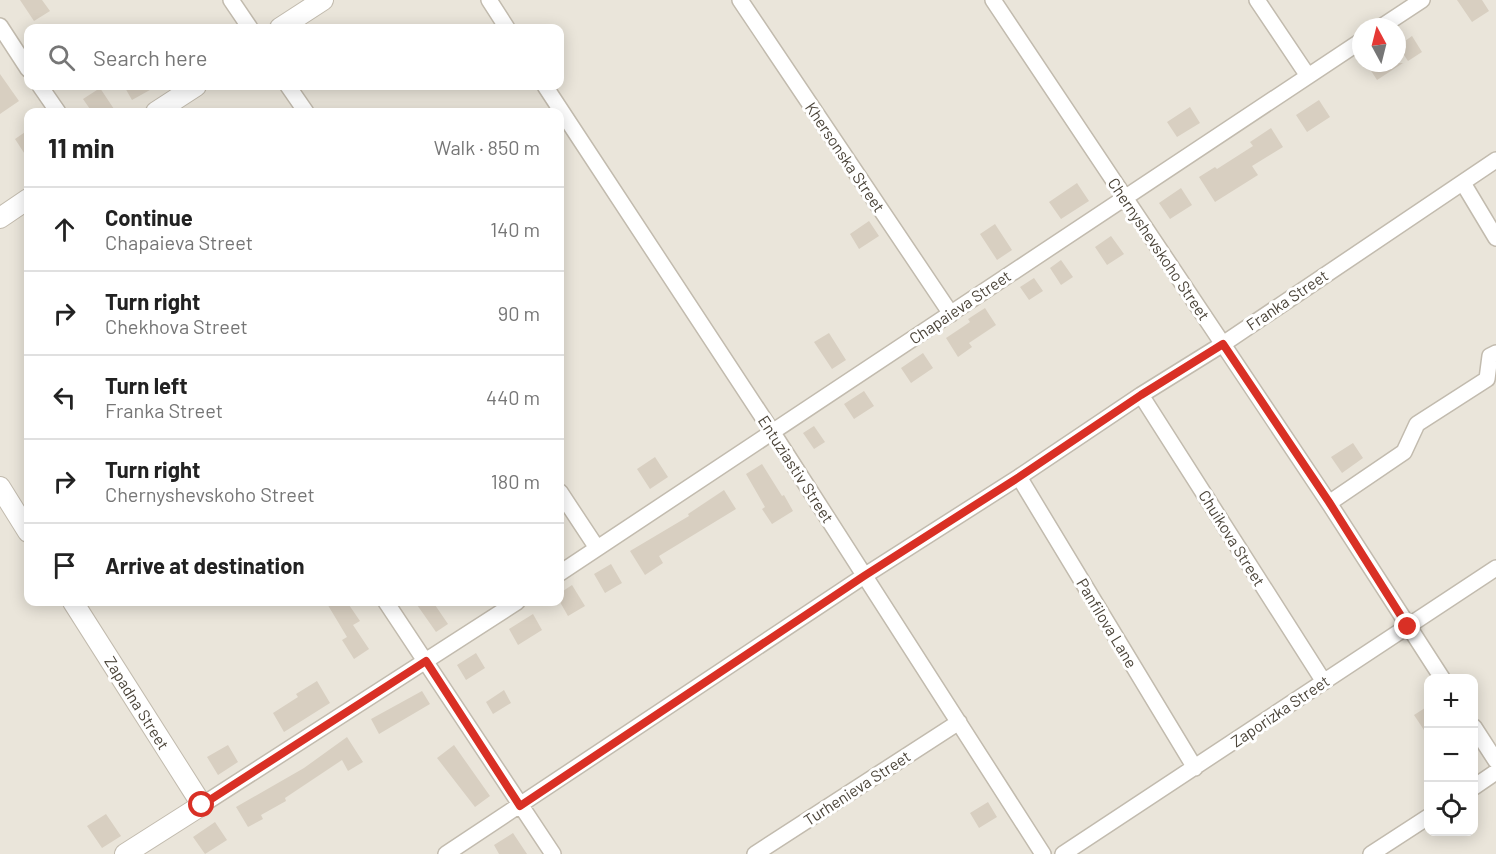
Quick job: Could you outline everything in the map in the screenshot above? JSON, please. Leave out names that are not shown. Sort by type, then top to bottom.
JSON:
[{"type":"street","points":[[231,0],[247,24]]},
{"type":"street","points":[[286,24],[323,0]]},
{"type":"street","points":[[489,0],[504,24]]},
{"type":"street","name":"Khersonska Street","points":[[740,0],[951,314]]},
{"type":"street","name":"Chernyshevskoho Street","points":[[993,0],[1329,502],[1439,674]]},
{"type":"street","points":[[1257,0],[1308,76]]},
{"type":"street","points":[[1395,18],[1422,0]]},
{"type":"street","points":[[0,26],[24,63]]},
{"type":"street","name":"Chapaieva Street","points":[[564,570],[1352,46]]},
{"type":"street","points":[[43,90],[55,108]]},
{"type":"street","points":[[162,108],[190,90]]},
{"type":"street","points":[[291,90],[303,108]]},
{"type":"street","name":"Entuziastiv Street","points":[[548,90],[559,108]]},
{"type":"street","name":"Entuziastiv Street","points":[[564,115],[773,433],[1043,854]]},
{"type":"street","name":"Franka Street","points":[[446,854],[864,576],[1223,344],[1496,160]]},
{"type":"street","points":[[1463,183],[1496,238]]},
{"type":"street","points":[[0,218],[24,202]]},
{"type":"street","points":[[1329,502],[1404,452],[1417,424],[1487,379],[1490,356],[1496,353]]},
{"type":"street","name":"Chuikova Street","points":[[1141,395],[1324,682]]},
{"type":"street","name":"Panfilova Lane","points":[[1019,477],[1195,768]]},
{"type":"street","points":[[0,487],[24,526]]},
{"type":"street","points":[[564,498],[597,548]]},
{"type":"street","name":"Zaporizka Street","points":[[1063,854],[1496,568]]},
{"type":"street","name":"Zapadna Street","points":[[76,606],[202,805]]},
{"type":"street","points":[[389,606],[552,854]]},
{"type":"street","points":[[125,854],[511,606]]},
{"type":"street","name":"Turhenieva Street","points":[[755,854],[959,722]]},
{"type":"street","points":[[1474,728],[1496,761]]},
{"type":"street","points":[[1478,784],[1496,772]]},
{"type":"street","points":[[1371,854],[1424,820]]},
{"type":"shaded area","points":[[0,0],[1496,0],[1496,854],[0,854]]},
{"type":"building","points":[[20,0],[42,0],[50,11],[34,21]]},
{"type":"building","points":[[1457,0],[1482,0],[1489,11],[1472,22]]},
{"type":"building","points":[[1412,36],[1422,52],[1408,61],[1406,58],[1406,40]]},
{"type":"building","points":[[1372,72],[1389,72],[1377,80]]},
{"type":"building","points":[[0,74],[19,101],[0,114]]},
{"type":"building","points":[[97,90],[101,90],[113,108],[89,108],[83,99]]},
{"type":"building","points":[[126,90],[150,90],[132,100]]},
{"type":"building","points":[[1319,100],[1330,117],[1307,132],[1296,115]]},
{"type":"building","points":[[1190,107],[1200,123],[1177,137],[1167,122]]},
{"type":"building","points":[[1271,128],[1283,147],[1252,166],[1258,175],[1215,202],[1199,177],[1215,167],[1217,169],[1253,146],[1250,142]]},
{"type":"building","points":[[24,133],[24,153],[15,139]]},
{"type":"building","points":[[1077,183],[1089,201],[1061,219],[1049,202]]},
{"type":"building","points":[[1181,188],[1192,205],[1170,219],[1159,203]]},
{"type":"building","points":[[869,221],[879,236],[859,249],[850,234]]},
{"type":"building","points":[[995,224],[1012,250],[997,260],[980,234]]},
{"type":"building","points":[[1111,236],[1124,254],[1107,265],[1095,247]]},
{"type":"building","points":[[1061,260],[1073,277],[1061,285],[1050,268]]},
{"type":"building","points":[[1034,278],[1043,291],[1029,300],[1020,287]]},
{"type":"building","points":[[985,308],[996,325],[969,343],[972,347],[958,357],[946,338],[970,322],[968,319]]},
{"type":"building","points":[[829,333],[846,360],[832,369],[814,342]]},
{"type":"building","points":[[923,353],[933,368],[911,383],[901,368]]},
{"type":"building","points":[[864,391],[874,406],[854,419],[844,404]]},
{"type":"building","points":[[814,426],[825,442],[814,449],[803,433]]},
{"type":"building","points":[[1353,443],[1363,458],[1342,473],[1331,457]]},
{"type":"building","points":[[655,457],[668,477],[650,489],[637,469]]},
{"type":"building","points":[[762,464],[793,511],[772,524],[762,509],[765,507],[746,474]]},
{"type":"building","points":[[724,490],[736,509],[659,556],[663,563],[645,575],[630,551],[689,516],[688,514]]},
{"type":"building","points":[[611,564],[622,583],[605,593],[594,574]]},
{"type":"building","points":[[572,585],[585,606],[568,616],[562,606],[564,590]]},
{"type":"building","points":[[328,606],[350,606],[360,621],[353,625],[369,649],[354,659],[342,640],[347,637]]},
{"type":"building","points":[[418,606],[436,606],[448,624],[436,632]]},
{"type":"building","points":[[533,614],[542,630],[518,645],[509,629]]},
{"type":"building","points":[[476,653],[485,668],[466,680],[457,665]]},
{"type":"building","points":[[317,681],[330,703],[284,732],[273,713],[298,697],[296,694]]},
{"type":"building","points":[[504,690],[511,703],[493,714],[486,702]]},
{"type":"building","points":[[422,691],[430,704],[379,734],[371,719]]},
{"type":"building","points":[[1424,709],[1424,730],[1414,715]]},
{"type":"building","points":[[347,737],[363,762],[348,771],[342,760],[285,798],[286,801],[261,815],[263,819],[248,827],[236,807],[304,768]]},
{"type":"building","points":[[228,745],[238,762],[218,775],[207,757]]},
{"type":"building","points":[[454,745],[490,796],[475,807],[437,758]]},
{"type":"building","points":[[988,802],[997,817],[979,828],[970,813]]},
{"type":"building","points":[[106,814],[121,836],[102,848],[87,826]]},
{"type":"building","points":[[215,822],[227,840],[205,854],[193,837]]},
{"type":"building","points":[[513,833],[527,854],[499,854],[494,845]]},
{"type":"route","points":[[202,805],[426,661],[520,806],[864,576],[1223,344],[1329,502],[1408,627]]}]
